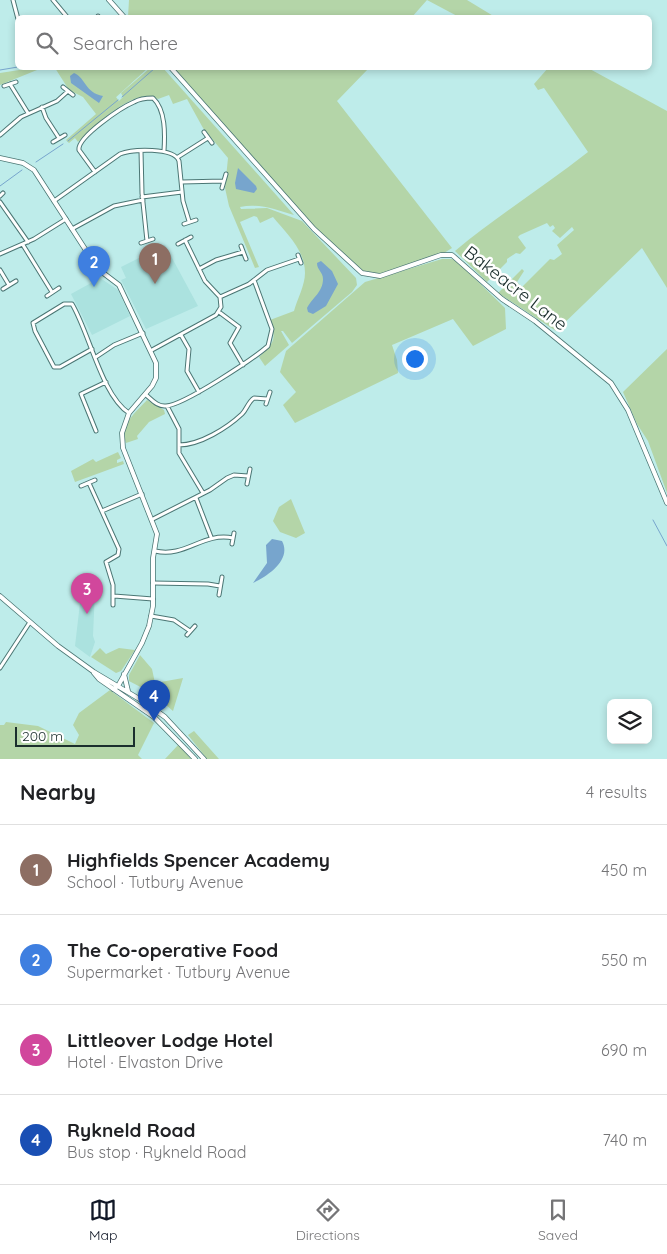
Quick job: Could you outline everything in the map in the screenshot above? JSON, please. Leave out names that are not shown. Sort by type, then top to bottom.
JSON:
[{"type":"street","points":[[13,0],[17,15]]},
{"type":"street","points":[[52,0],[65,15]]},
{"type":"street","points":[[111,2],[122,15]]},
{"type":"street","name":"Bakeacre Lane","points":[[172,70],[314,229],[362,273],[380,276],[441,255],[452,255],[502,299],[535,321],[598,371],[621,396],[667,502]]},
{"type":"street","points":[[4,86],[16,82]]},
{"type":"street","points":[[10,84],[28,113]]},
{"type":"street","points":[[63,87],[67,92],[73,94]]},
{"type":"street","points":[[0,134],[28,113],[57,101],[67,92]]},
{"type":"street","points":[[95,172],[79,150],[80,143],[100,124],[138,100],[153,98],[157,103],[164,126],[164,151]]},
{"type":"street","points":[[42,107],[58,138]]},
{"type":"street","points":[[204,132],[212,143]]},
{"type":"street","points":[[52,142],[65,135]]},
{"type":"street","points":[[178,157],[208,138]]},
{"type":"street","points":[[54,201],[120,154],[140,151],[164,151],[178,157]]},
{"type":"street","points":[[140,151],[147,241]]},
{"type":"street","points":[[178,157],[182,192],[189,221]]},
{"type":"street","points":[[0,158],[32,168],[99,271],[120,285],[152,350],[156,363],[156,378],[146,395],[129,414],[122,426],[122,443],[143,493],[157,534],[151,616],[142,643],[115,686]]},
{"type":"street","points":[[222,188],[226,174]]},
{"type":"street","points":[[182,182],[223,181]]},
{"type":"street","points":[[72,229],[114,206],[182,192]]},
{"type":"street","points":[[0,202],[28,242]]},
{"type":"street","points":[[0,254],[23,245],[66,219]]},
{"type":"street","points":[[184,224],[196,220]]},
{"type":"street","points":[[178,244],[191,237]]},
{"type":"street","points":[[141,244],[152,238]]},
{"type":"street","points":[[185,240],[209,286],[220,297],[219,312]]},
{"type":"street","points":[[23,245],[52,292]]},
{"type":"street","points":[[241,246],[246,260]]},
{"type":"street","points":[[199,269],[216,260],[243,252]]},
{"type":"street","points":[[220,297],[244,288],[267,270],[299,259]]},
{"type":"street","points":[[0,270],[9,285]]},
{"type":"street","points":[[146,395],[158,405],[167,406],[199,392],[243,365],[268,346],[272,335],[269,320],[254,280]]},
{"type":"street","points":[[3,289],[16,281]]},
{"type":"street","points":[[47,296],[59,288]]},
{"type":"street","points":[[92,349],[60,367],[54,368],[35,331],[33,323],[64,304],[70,303],[73,305],[96,358],[106,382],[118,404],[129,414]]},
{"type":"street","points":[[219,312],[238,327],[230,343],[243,365]]},
{"type":"street","points":[[152,350],[219,312]]},
{"type":"street","points":[[96,358],[114,345],[143,333]]},
{"type":"street","points":[[181,334],[189,349],[187,371],[199,392]]},
{"type":"street","points":[[96,431],[81,394],[106,382]]},
{"type":"street","points":[[266,404],[270,392]]},
{"type":"street","points":[[179,445],[195,443],[226,425],[241,414],[254,398],[268,399]]},
{"type":"street","points":[[167,406],[179,429],[181,457],[204,493]]},
{"type":"street","points":[[247,484],[250,469]]},
{"type":"street","points":[[153,519],[196,498],[227,478],[234,475],[248,476]]},
{"type":"street","points":[[81,486],[95,480]]},
{"type":"street","points":[[89,483],[119,552],[106,562],[113,585],[113,605]]},
{"type":"street","points":[[102,511],[143,493]]},
{"type":"street","points":[[196,498],[211,537]]},
{"type":"street","points":[[232,544],[234,533]]},
{"type":"street","points":[[155,551],[172,553],[211,537],[233,538]]},
{"type":"street","points":[[219,595],[222,578]]},
{"type":"street","points":[[153,583],[220,586]]},
{"type":"street","points":[[0,596],[30,622],[154,717],[195,759]]},
{"type":"street","points":[[114,596],[153,599]]},
{"type":"street","points":[[151,616],[174,620],[190,631]]},
{"type":"street","points":[[0,668],[30,622]]},
{"type":"street","points":[[187,635],[196,626]]},
{"type":"street","points":[[124,674],[125,686],[130,693]]},
{"type":"street","points":[[115,686],[130,693],[170,721],[204,759]]},
{"type":"shaded area","points":[[74,73],[81,78],[89,89],[103,96],[99,103],[71,83],[70,76]]},
{"type":"shaded area","points":[[238,168],[256,186],[257,189],[254,193],[236,189],[235,183]]},
{"type":"shaded area","points":[[165,245],[198,306],[146,329],[121,280],[126,278],[121,267]]},
{"type":"shaded area","points":[[321,261],[332,271],[338,284],[326,306],[313,314],[308,312],[307,308],[323,284],[323,277],[317,263]]},
{"type":"shaded area","points":[[100,278],[118,290],[130,316],[92,335],[71,294]]},
{"type":"shaded area","points":[[272,539],[282,541],[284,555],[271,572],[253,583],[267,563],[266,545]]},
{"type":"shaded area","points":[[91,577],[95,590],[93,636],[95,642],[90,657],[75,646],[80,603],[76,586]]},
{"type":"green space","points":[[129,0],[427,0],[414,15],[128,15]]},
{"type":"green space","points":[[427,0],[467,0],[492,15],[455,15]]},
{"type":"green space","points":[[19,70],[37,70],[0,85],[0,73]]},
{"type":"green space","points":[[56,70],[146,70],[116,97],[119,101],[123,97],[121,93],[148,70],[165,70],[294,215],[261,206],[240,207],[241,209],[267,208],[302,221],[356,278],[357,285],[352,292],[292,343],[281,331],[289,345],[265,366],[259,357],[273,341],[274,337],[270,320],[294,311],[304,282],[304,265],[299,250],[273,217],[260,223],[257,217],[254,216],[240,222],[259,267],[255,268],[229,206],[225,188],[228,158],[203,128],[187,99],[173,104],[169,95],[158,99],[149,96],[127,102],[104,118],[78,142],[75,138],[69,143],[66,140],[96,114],[83,97],[69,90]]},
{"type":"green space","points":[[172,70],[367,70],[337,101],[452,248],[441,255],[380,276],[366,275],[324,239]]},
{"type":"green space","points":[[546,70],[592,70],[667,111],[667,288],[642,248],[556,331],[498,293],[522,269],[524,271],[517,282],[522,287],[550,259],[554,260],[562,254],[557,245],[574,230],[572,227],[560,238],[552,231],[555,228],[553,225],[550,227],[547,223],[520,235],[518,237],[526,248],[520,254],[516,253],[507,259],[507,262],[487,282],[455,251],[588,152],[544,88],[538,90],[534,84]]},
{"type":"green space","points":[[442,259],[452,259],[459,263],[505,308],[506,329],[473,346],[453,319],[392,345],[397,360],[398,373],[295,423],[283,405],[296,392],[280,372],[286,351],[365,282]]},
{"type":"green space","points":[[667,349],[667,493],[648,441],[637,424],[623,392]]},
{"type":"green space","points":[[147,400],[164,410],[165,414],[149,422],[137,436],[138,439],[126,443],[124,436],[127,425]]},
{"type":"green space","points":[[118,452],[121,458],[117,460],[117,463],[123,461],[124,464],[75,482],[71,471],[93,459],[96,462]]},
{"type":"green space","points":[[291,499],[305,533],[296,538],[280,532],[273,521],[279,507]]},
{"type":"green space","points":[[100,648],[106,654],[119,648],[135,650],[121,671],[116,673],[91,657]]},
{"type":"green space","points":[[140,655],[152,669],[155,683],[183,678],[173,711],[152,693],[129,681],[129,675]]},
{"type":"green space","points":[[110,690],[154,723],[138,755],[142,759],[0,759],[0,725],[4,725],[6,722],[38,726],[75,744],[79,735],[73,725],[79,713]]},
{"type":"green space","points":[[194,731],[219,759],[207,759],[188,735]]},
{"type":"green space","points":[[179,744],[191,759],[165,759]]},
{"type":"waterway","points":[[0,70],[15,68]]},
{"type":"waterway","points":[[122,97],[153,70]]},
{"type":"waterway","points":[[68,141],[118,100]]},
{"type":"waterway","points":[[36,162],[63,144]]},
{"type":"waterway","points":[[0,186],[22,170]]},
{"type":"waterway","points":[[653,520],[667,546]]},
{"type":"place","name":"Highfields Spencer Academy","points":[[155,284]]},
{"type":"place","name":"The Co-operative Food","points":[[94,287]]},
{"type":"place","name":"Littleover Lodge Hotel","points":[[87,614]]},
{"type":"place","name":"Rykneld Road","points":[[154,721]]}]
